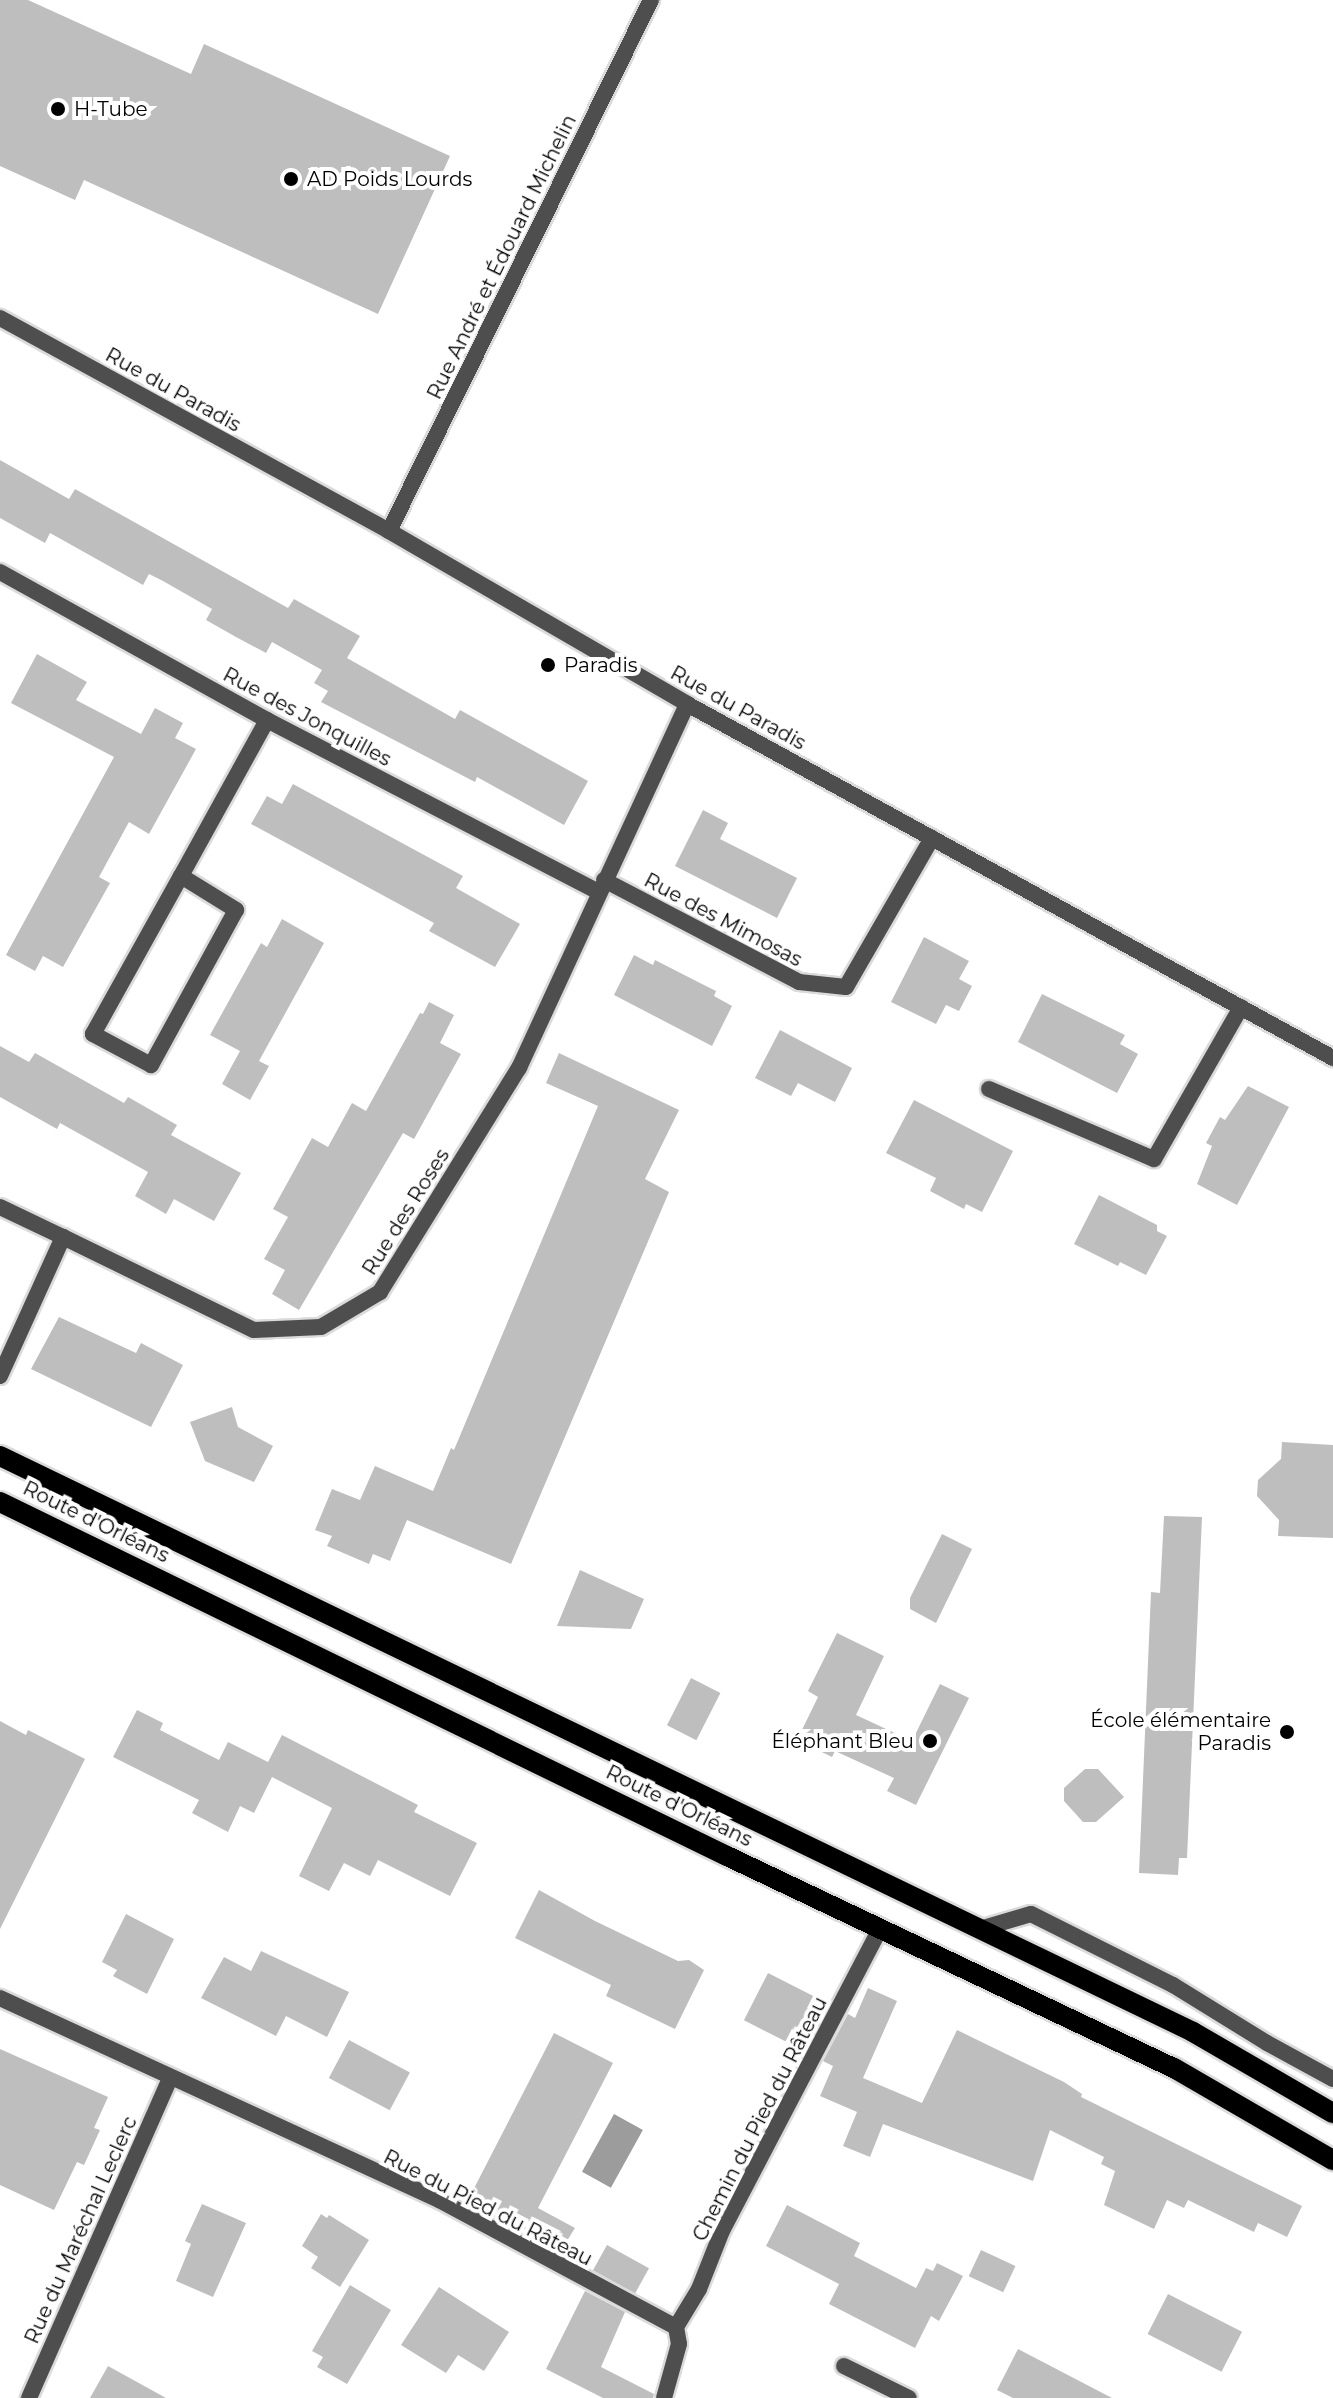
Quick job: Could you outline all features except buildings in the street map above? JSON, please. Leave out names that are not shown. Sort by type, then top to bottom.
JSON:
[{"type":"main road","name":"Route d'Orléans","points":[[0,1456],[1193,2032],[1333,2113]]},
{"type":"main road","name":"Route d'Orléans","points":[[0,1502],[880,1929],[1174,2068],[1333,2160]]},
{"type":"street","name":"Rue André et Édouard Michelin","points":[[389,531],[651,0]]},
{"type":"street","name":"Rue du Paradis","points":[[0,318],[389,531],[687,704],[1333,1058]]},
{"type":"street","name":"Rue des Jonquilles","points":[[0,572],[267,720],[602,886]]},
{"type":"street","name":"Rue des Roses","points":[[0,1207],[254,1330],[321,1327],[380,1292],[519,1068],[687,704]]},
{"type":"street","points":[[181,876],[236,910],[151,1065],[93,1034],[267,720]]},
{"type":"street","name":"Rue des Mimosas","points":[[602,886],[799,982],[846,987],[932,838]]},
{"type":"street","points":[[989,1089],[1154,1159],[1241,1007]]},
{"type":"street","points":[[0,1376],[63,1237]]},
{"type":"street","points":[[980,1929],[1031,1914],[1173,1985],[1333,2079]]},
{"type":"street","name":"Chemin du Pied du Râteau","points":[[676,2327],[699,2289],[722,2231],[880,1929]]},
{"type":"street","name":"Rue du Pied du Râteau","points":[[0,1998],[439,2200],[676,2327]]},
{"type":"street","name":"Rue du Maréchal Leclerc","points":[[29,2398],[170,2078]]},
{"type":"street","points":[[664,2398],[679,2344],[676,2327]]},
{"type":"street","points":[[844,2366],[909,2398]]},
{"type":"shaded area","points":[[614,2114],[643,2130],[611,2188],[582,2172]]},
{"type":"place","name":"H-Tube","points":[[58,109]]},
{"type":"place","name":"AD Poids Lourds","points":[[291,179]]},
{"type":"place","name":"Paradis","points":[[548,665]]},
{"type":"place","name":"École élémentaire Paradis","points":[[1287,1732]]},
{"type":"place","name":"Éléphant Bleu","points":[[930,1741]]}]
